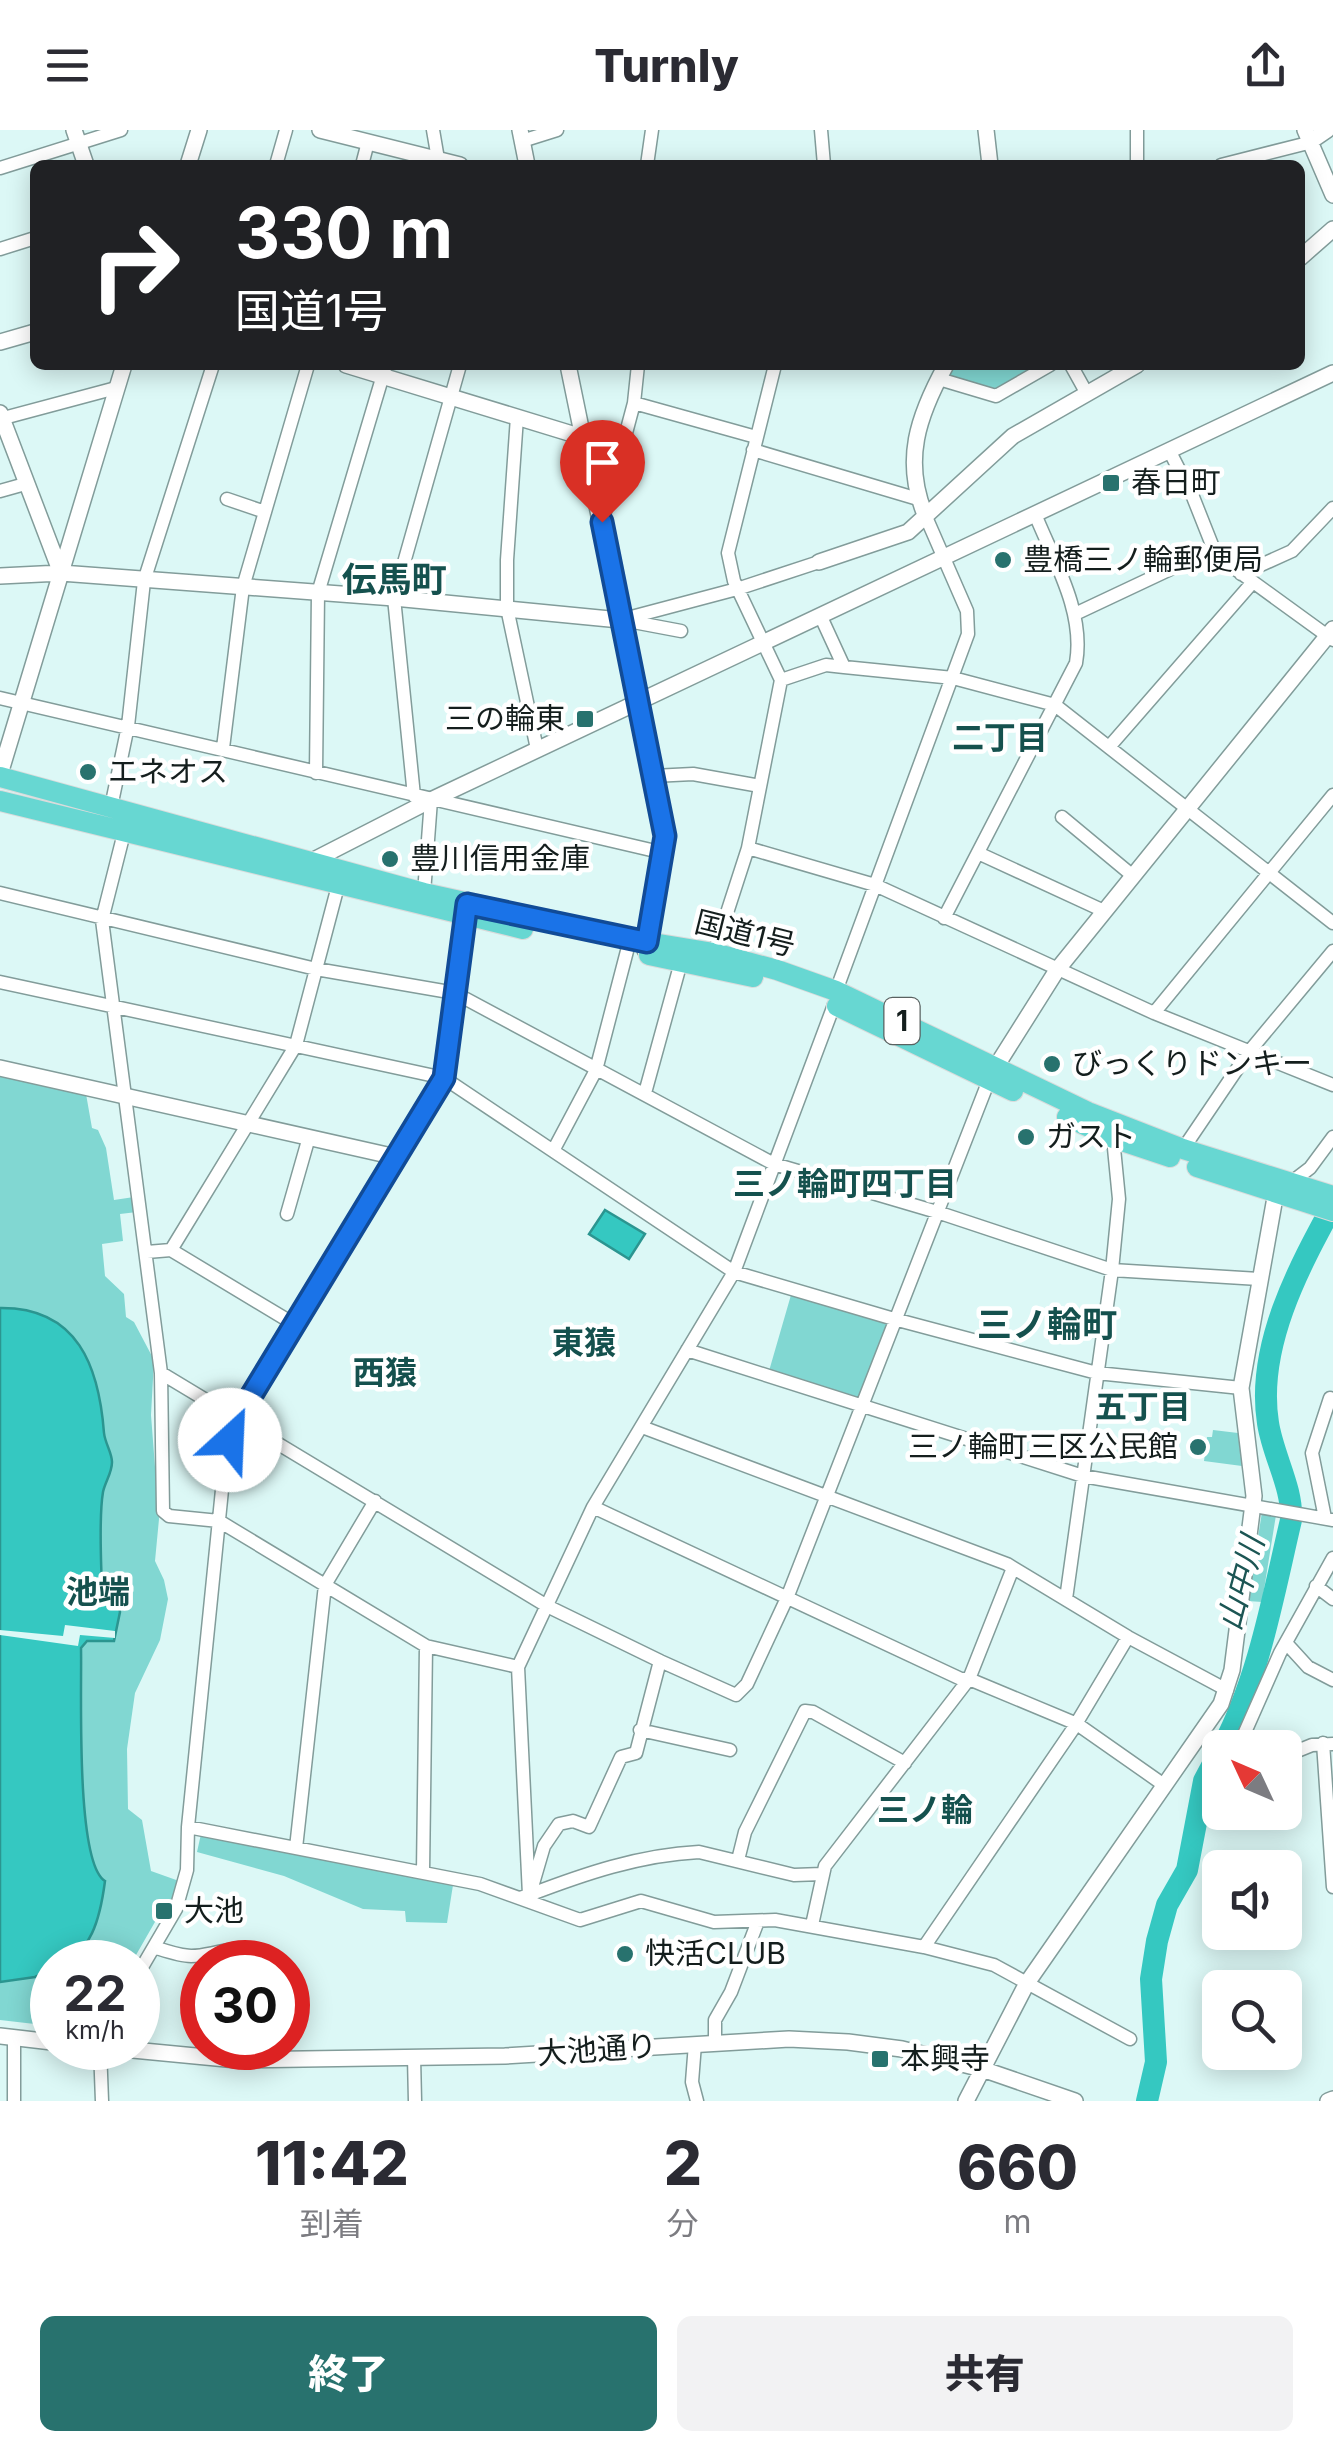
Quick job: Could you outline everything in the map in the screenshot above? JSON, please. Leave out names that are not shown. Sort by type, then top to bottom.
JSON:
[{"type":"highway","name":"国道1号","points":[[0,776],[304,869],[338,886],[639,949],[835,998]]},
{"type":"highway","name":"国道1号","points":[[0,801],[424,893],[467,911]]},
{"type":"highway","name":"国道1号","points":[[639,949],[714,953],[835,998],[1113,1138],[1321,1196],[1333,1211]]},
{"type":"highway","name":"国道1号","points":[[992,1074],[1284,1186]]},
{"type":"street","points":[[0,168],[76,137],[120,130]]},
{"type":"street","points":[[189,160],[198,130]]},
{"type":"street","points":[[277,160],[286,130]]},
{"type":"street","points":[[320,130],[432,160]]},
{"type":"street","points":[[433,130],[439,160]]},
{"type":"street","points":[[521,136],[557,130]]},
{"type":"street","points":[[649,160],[652,130]]},
{"type":"street","points":[[821,130],[824,160]]},
{"type":"street","points":[[986,130],[989,160]]},
{"type":"street","points":[[1136,160],[1137,130]]},
{"type":"street","points":[[1236,160],[1327,130]]},
{"type":"street","points":[[1306,136],[1333,196]]},
{"type":"street","points":[[363,160],[368,142]]},
{"type":"street","points":[[1305,254],[1333,229]]},
{"type":"street","points":[[0,249],[30,240]]},
{"type":"street","points":[[0,342],[30,333]]},
{"type":"street","points":[[0,776],[122,370]]},
{"type":"street","points":[[111,807],[128,726],[144,581],[211,370]]},
{"type":"street","points":[[223,748],[243,588],[307,370]]},
{"type":"street","points":[[424,893],[422,798],[394,598],[458,370]]},
{"type":"street","points":[[553,1151],[596,1070],[639,949],[665,836],[569,370]]},
{"type":"street","points":[[602,522],[634,403],[637,370]]},
{"type":"street","points":[[714,953],[748,848],[780,680],[738,589],[729,565],[728,542],[774,370]]},
{"type":"street","points":[[524,1896],[518,1666],[593,1507],[734,1272],[968,634],[968,611],[918,498],[913,476],[919,420],[944,370],[996,396],[1041,370]]},
{"type":"street","points":[[1073,370],[1086,392]]},
{"type":"street","points":[[620,620],[738,589],[908,532],[1013,436],[1127,370]]},
{"type":"street","points":[[316,773],[318,593],[385,371],[450,398],[622,449]]},
{"type":"street","points":[[304,869],[422,798],[765,644],[1333,373]]},
{"type":"street","points":[[61,573],[1,417],[116,388]]},
{"type":"street","points":[[634,403],[918,498]]},
{"type":"street","points":[[517,418],[507,608],[537,749]]},
{"type":"street","points":[[160,1373],[547,1606],[736,1696],[748,1684],[787,1598],[992,1074],[1057,970],[1331,635],[1216,555],[1169,450]]},
{"type":"street","points":[[0,491],[26,484]]},
{"type":"street","points":[[227,499],[265,512]]},
{"type":"street","points":[[1109,747],[1247,578],[1292,551],[1333,508]]},
{"type":"street","points":[[944,918],[1076,664],[1075,614],[1035,514]]},
{"type":"street","points":[[1075,614],[1212,549]]},
{"type":"street","points":[[0,576],[61,573],[394,598],[620,620],[681,631]]},
{"type":"street","points":[[821,617],[844,667]]},
{"type":"street","points":[[780,680],[826,665],[954,678],[1055,705],[1333,922]]},
{"type":"street","points":[[0,698],[664,853]]},
{"type":"street","points":[[653,776],[693,774],[760,786]]},
{"type":"street","points":[[1154,1013],[1333,795]]},
{"type":"street","points":[[1062,817],[1133,876]]},
{"type":"street","points":[[125,829],[102,920],[148,1252],[160,1373],[163,1511],[168,1516],[219,1522],[426,1646],[518,1666]]},
{"type":"street","points":[[748,848],[874,885],[1154,1013],[1333,1085]]},
{"type":"street","points":[[978,853],[1104,911]]},
{"type":"street","points":[[171,1250],[296,1045],[338,886]]},
{"type":"street","points":[[0,893],[316,969],[454,993],[774,1164],[1112,1270],[1259,1279]]},
{"type":"street","points":[[158,1940],[176,1909],[187,1870],[225,1460],[238,1419],[444,1078],[467,911]]},
{"type":"street","points":[[1184,1149],[1248,1053],[1333,952]]},
{"type":"street","points":[[645,1094],[681,962]]},
{"type":"street","points":[[0,982],[444,1078],[734,1272],[1097,1373],[1241,1388]]},
{"type":"street","points":[[0,1068],[396,1157]]},
{"type":"street","points":[[288,1214],[309,1137]]},
{"type":"street","points":[[966,2101],[1026,1984],[1227,1690],[1253,1505],[1241,1388],[1259,1279],[1284,1186],[1310,1168],[1333,1137]]},
{"type":"street","points":[[1066,1600],[1112,1270],[1118,1199],[1113,1138]]},
{"type":"street","points":[[148,1252],[171,1250],[294,1324]]},
{"type":"street","points":[[687,1350],[1083,1476],[1329,1519],[1312,1452],[1330,1398],[1333,1399]]},
{"type":"street","points":[[642,1428],[1013,1568],[1227,1690]]},
{"type":"street","points":[[296,1848],[325,1584],[375,1501]]},
{"type":"street","points":[[593,1507],[961,1679],[1076,1724],[1164,1785]]},
{"type":"street","points":[[1246,1730],[1286,1644],[1333,1558]]},
{"type":"street","points":[[812,1925],[822,1874],[968,1679],[1013,1568]]},
{"type":"street","points":[[1316,1586],[1333,1599]]},
{"type":"street","points":[[924,1947],[1076,1724],[1128,1637]]},
{"type":"street","points":[[1286,1644],[1308,1668],[1333,1680]]},
{"type":"street","points":[[423,1872],[426,1646]]},
{"type":"street","points":[[524,1896],[551,1835],[566,1821],[589,1827],[621,1757],[636,1753],[660,1661]]},
{"type":"street","points":[[738,1860],[746,1832],[805,1711],[904,1763]]},
{"type":"street","points":[[640,1730],[730,1750]]},
{"type":"street","points":[[1302,1751],[1328,1744],[1333,1887]]},
{"type":"street","points":[[188,1827],[480,1884],[524,1896],[580,1920],[641,1901],[714,1922],[812,1925],[924,1947],[994,1965],[1130,2040]]},
{"type":"street","points":[[524,1896],[602,1867],[698,1852],[794,1875],[822,1874]]},
{"type":"street","points":[[715,2043],[715,2020],[732,1992],[758,1921]]},
{"type":"street","points":[[7,2037],[14,2101]]},
{"type":"street","name":"大池通り","points":[[160,2053],[237,2060],[414,2058],[789,2039],[848,2042],[902,2049],[982,2068],[1039,2094],[1075,2101]]},
{"type":"street","points":[[695,2044],[692,2082],[697,2101]]},
{"type":"street","points":[[414,2058],[414,2101]]},
{"type":"street","points":[[101,2070],[102,2101]]},
{"type":"shaded area","points":[[949,370],[1031,370],[992,391],[946,377]]},
{"type":"shaded area","points":[[0,1075],[86,1094],[92,1128],[98,1130],[106,1148],[114,1200],[134,1197],[137,1212],[120,1214],[123,1241],[102,1244],[105,1276],[124,1294],[126,1317],[134,1322],[154,1360],[151,1415],[159,1519],[155,1561],[168,1599],[160,1640],[135,1693],[127,1749],[128,1809],[142,1820],[151,1871],[179,1881],[171,1902],[167,1901],[145,1940],[30,1940],[30,2023],[0,2020]]},
{"type":"shaded area","points":[[605,1210],[645,1234],[629,1259],[589,1234]]},
{"type":"shaded area","points":[[791,1295],[887,1324],[856,1400],[769,1371]]},
{"type":"shaded area","points":[[0,1308],[27,1310],[48,1318],[66,1330],[89,1364],[112,1462],[103,1492],[100,1531],[102,1600],[118,1602],[120,1612],[114,1641],[87,1641],[81,1648],[84,1810],[95,1867],[105,1881],[97,1920],[88,1940],[30,1940],[30,1978],[0,1982]]},
{"type":"shaded area","points":[[1213,1430],[1238,1433],[1242,1466],[1204,1461],[1207,1437],[1212,1437]]},
{"type":"shaded area","points":[[1262,1512],[1276,1515],[1262,1602],[1248,1601]]},
{"type":"shaded area","points":[[201,1834],[453,1885],[447,1923],[406,1922],[405,1911],[363,1909],[284,1876],[197,1852]]},
{"type":"pier","points":[[65,1625],[115,1631],[115,1638],[80,1635],[78,1646],[0,1635],[0,1630],[63,1636]]},
{"type":"waterway","name":"山中川","points":[[1231,1730],[1255,1665],[1291,1520],[1289,1496],[1268,1423],[1268,1366],[1294,1282],[1333,1205]]},
{"type":"waterway","name":"山中川","points":[[1147,2101],[1156,2062],[1151,1979],[1157,1941],[1167,1905],[1187,1870],[1202,1791]]},
{"type":"place","name":"春日町","points":[[1111,483]]},
{"type":"place","name":"豊橋三ノ輪郵便局","points":[[1003,560]]},
{"type":"place","name":"三の輪東","points":[[585,719]]},
{"type":"place","name":"エネオス","points":[[88,772]]},
{"type":"place","name":"豊川信用金庫","points":[[390,859]]},
{"type":"place","name":"びっくりドンキー","points":[[1052,1064]]},
{"type":"place","name":"ガスト","points":[[1026,1137]]},
{"type":"place","name":"三ノ輪町三区公民館","points":[[1198,1447]]},
{"type":"place","name":"大池","points":[[164,1911]]},
{"type":"place","name":"快活CLUB","points":[[625,1954]]},
{"type":"place","name":"本興寺","points":[[880,2059]]},
{"type":"district","name":"伝馬町","points":[[394,580]]},
{"type":"district","name":"二丁目","points":[[1000,738]]},
{"type":"district","name":"三ノ輪町四丁目","points":[[845,1184]]},
{"type":"district","name":"三ノ輪町","points":[[1047,1325]]},
{"type":"district","name":"東猿","points":[[584,1343]]},
{"type":"district","name":"西猿","points":[[385,1373]]},
{"type":"district","name":"五丁目","points":[[1143,1407]]},
{"type":"district","name":"池端","points":[[98,1592]]},
{"type":"district","name":"三ノ輪","points":[[925,1810]]},
{"type":"route","points":[[230,1440],[248,1401],[444,1078],[467,904],[647,942],[665,836],[602,522]]}]
